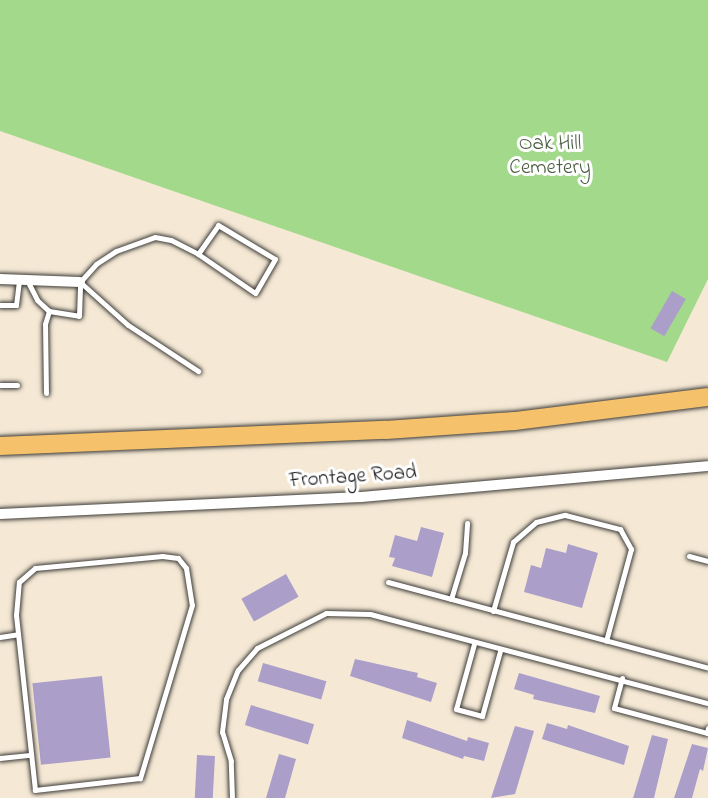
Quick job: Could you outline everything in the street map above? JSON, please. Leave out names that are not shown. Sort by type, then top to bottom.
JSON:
[{"type":"highway","points":[[0,446],[386,430],[515,421],[708,397]]},
{"type":"street","points":[[0,279],[80,282]]},
{"type":"street","name":"Frontage Road","points":[[0,514],[361,496],[708,466]]},
{"type":"lane","points":[[23,280],[37,300],[49,311],[79,316],[80,282],[96,264],[116,252],[155,237],[171,240],[198,254],[255,293],[274,259],[218,225],[198,254]]},
{"type":"lane","points":[[0,305],[16,305],[23,280]]},
{"type":"lane","points":[[80,282],[128,325],[198,371]]},
{"type":"lane","points":[[46,393],[45,324],[49,311]]},
{"type":"lane","points":[[0,385],[17,385]]},
{"type":"lane","points":[[493,610],[513,542],[536,522],[565,515],[620,529],[632,549],[606,641]]},
{"type":"lane","points":[[451,599],[465,553],[467,523]]},
{"type":"lane","points":[[162,556],[178,558],[186,568],[192,605],[187,628],[140,778],[35,790],[30,755],[15,597],[24,573],[35,568],[162,556]]},
{"type":"lane","points":[[688,556],[708,561]]},
{"type":"lane","points":[[388,582],[708,668]]},
{"type":"lane","points":[[232,798],[231,761],[222,732],[226,699],[238,670],[257,648],[326,612],[352,612],[500,651],[622,678],[708,703]]},
{"type":"lane","points":[[0,637],[18,634]]},
{"type":"lane","points":[[474,644],[456,709],[482,716],[500,651]]},
{"type":"lane","points":[[622,678],[614,708],[707,733],[708,728]]},
{"type":"lane","points":[[0,758],[30,755]]},
{"type":"green space","name":"Oak Hill Cemetery","points":[[0,0],[708,0],[708,279],[667,362],[0,131]]},
{"type":"building","points":[[672,291],[686,299],[664,336],[650,328]]},
{"type":"building","points":[[421,527],[444,533],[432,577],[392,566],[395,558],[389,557],[395,535],[417,541]]},
{"type":"building","points":[[568,544],[598,553],[582,608],[524,592],[531,565],[541,568],[546,548],[566,553]]},
{"type":"building","points":[[286,574],[299,597],[254,621],[241,599]]},
{"type":"building","points":[[355,659],[418,673],[417,677],[437,683],[431,702],[350,676]]},
{"type":"building","points":[[263,663],[326,681],[321,699],[258,681]]},
{"type":"building","points":[[519,673],[600,696],[595,713],[533,699],[534,695],[514,689]]},
{"type":"building","points":[[102,676],[111,758],[41,765],[32,683]]},
{"type":"building","points":[[251,705],[314,724],[308,744],[245,725]]},
{"type":"building","points":[[407,720],[467,741],[468,737],[489,743],[484,761],[464,756],[463,759],[402,738]]},
{"type":"building","points":[[547,723],[567,729],[568,725],[629,746],[624,765],[542,739]]},
{"type":"building","points":[[515,726],[534,731],[515,794],[491,798]]},
{"type":"building","points":[[652,735],[668,739],[654,798],[633,798]]},
{"type":"building","points":[[692,744],[708,748],[703,771],[700,769],[692,798],[674,798]]},
{"type":"building","points":[[279,754],[296,759],[285,798],[266,798]]},
{"type":"building","points":[[197,755],[215,756],[213,798],[195,798]]}]
